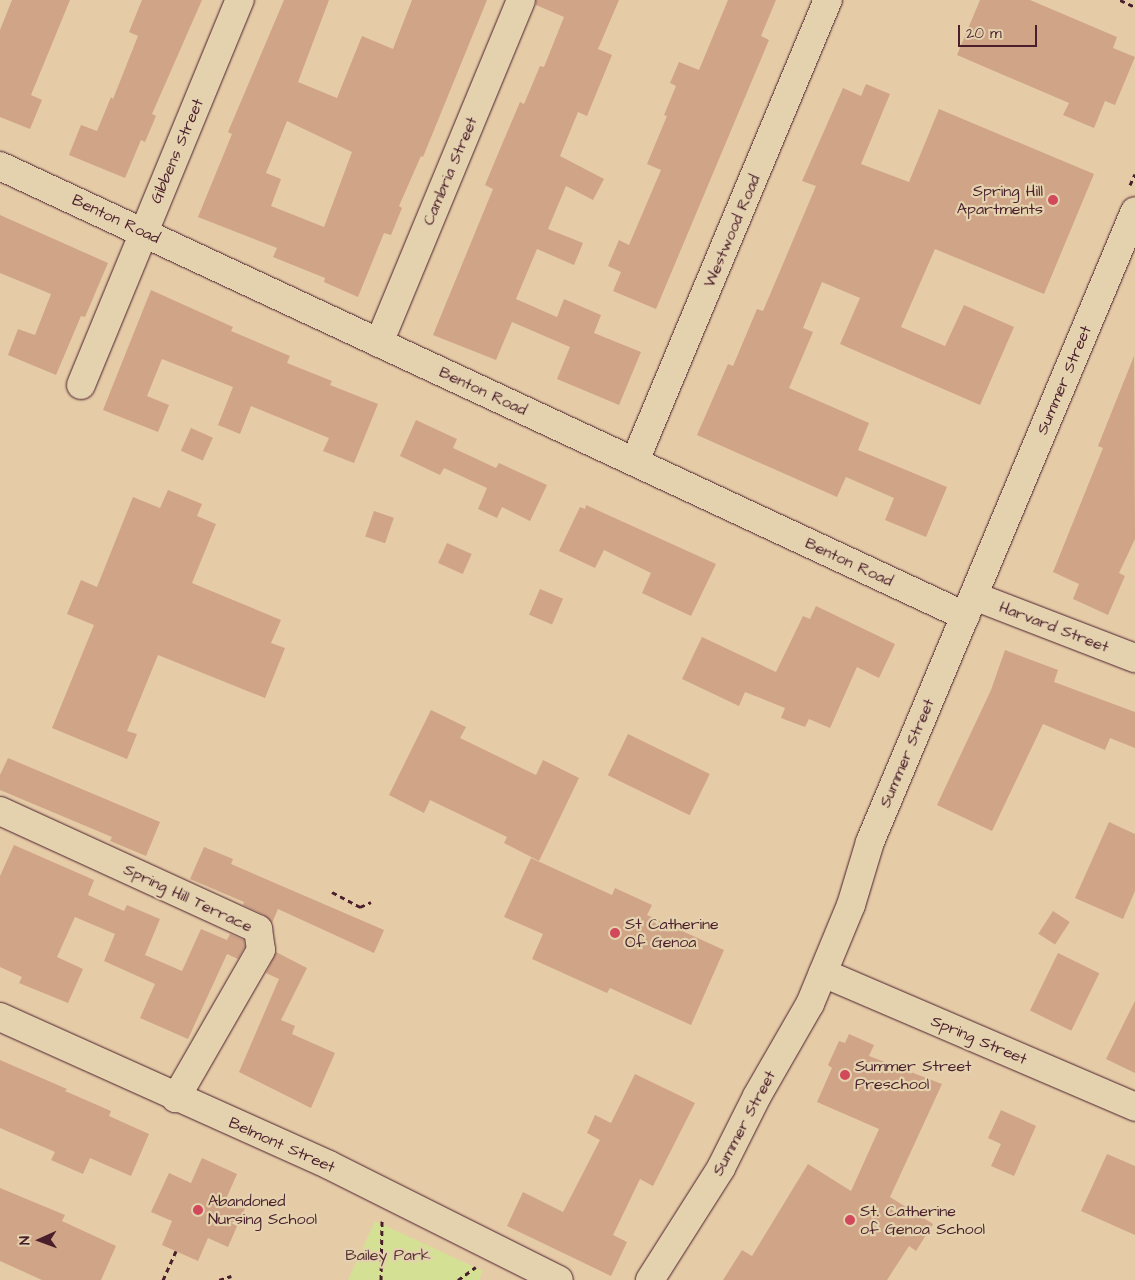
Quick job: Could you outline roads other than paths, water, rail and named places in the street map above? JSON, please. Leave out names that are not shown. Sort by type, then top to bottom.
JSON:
[{"type":"street","name":"Gibbens Street","points":[[81,385],[240,0]]},
{"type":"street","name":"Cambria Street","points":[[379,343],[521,0]]},
{"type":"street","name":"Westwood Road","points":[[635,461],[828,0]]},
{"type":"street","name":"Benton Road","points":[[0,166],[635,461],[969,606]]},
{"type":"street","name":"Summer Street","points":[[650,1280],[726,1159],[757,1096],[808,1010],[851,905],[870,842],[1135,211]]},
{"type":"street","name":"Harvard Street","points":[[969,606],[1135,658]]},
{"type":"street","name":"Spring Hill Terrace","points":[[0,811],[258,929],[261,950],[176,1098]]},
{"type":"street","name":"Spring Street","points":[[823,973],[1135,1107]]},
{"type":"street","name":"Belmont Street","points":[[0,1017],[383,1192],[559,1280]]},
{"type":"place","name":"Spring Hill Apartments","points":[[1053,200]]},
{"type":"place","name":"St Catherine Of Genoa","points":[[615,933]]},
{"type":"place","name":"Summer Street Preschool","points":[[845,1075]]},
{"type":"place","name":"Abandoned Nursing School","points":[[198,1210]]},
{"type":"place","name":"St. Catherine of Genoa School","points":[[850,1220]]},
{"type":"park label","name":"Bailey Park","points":[[388,1255]]}]
